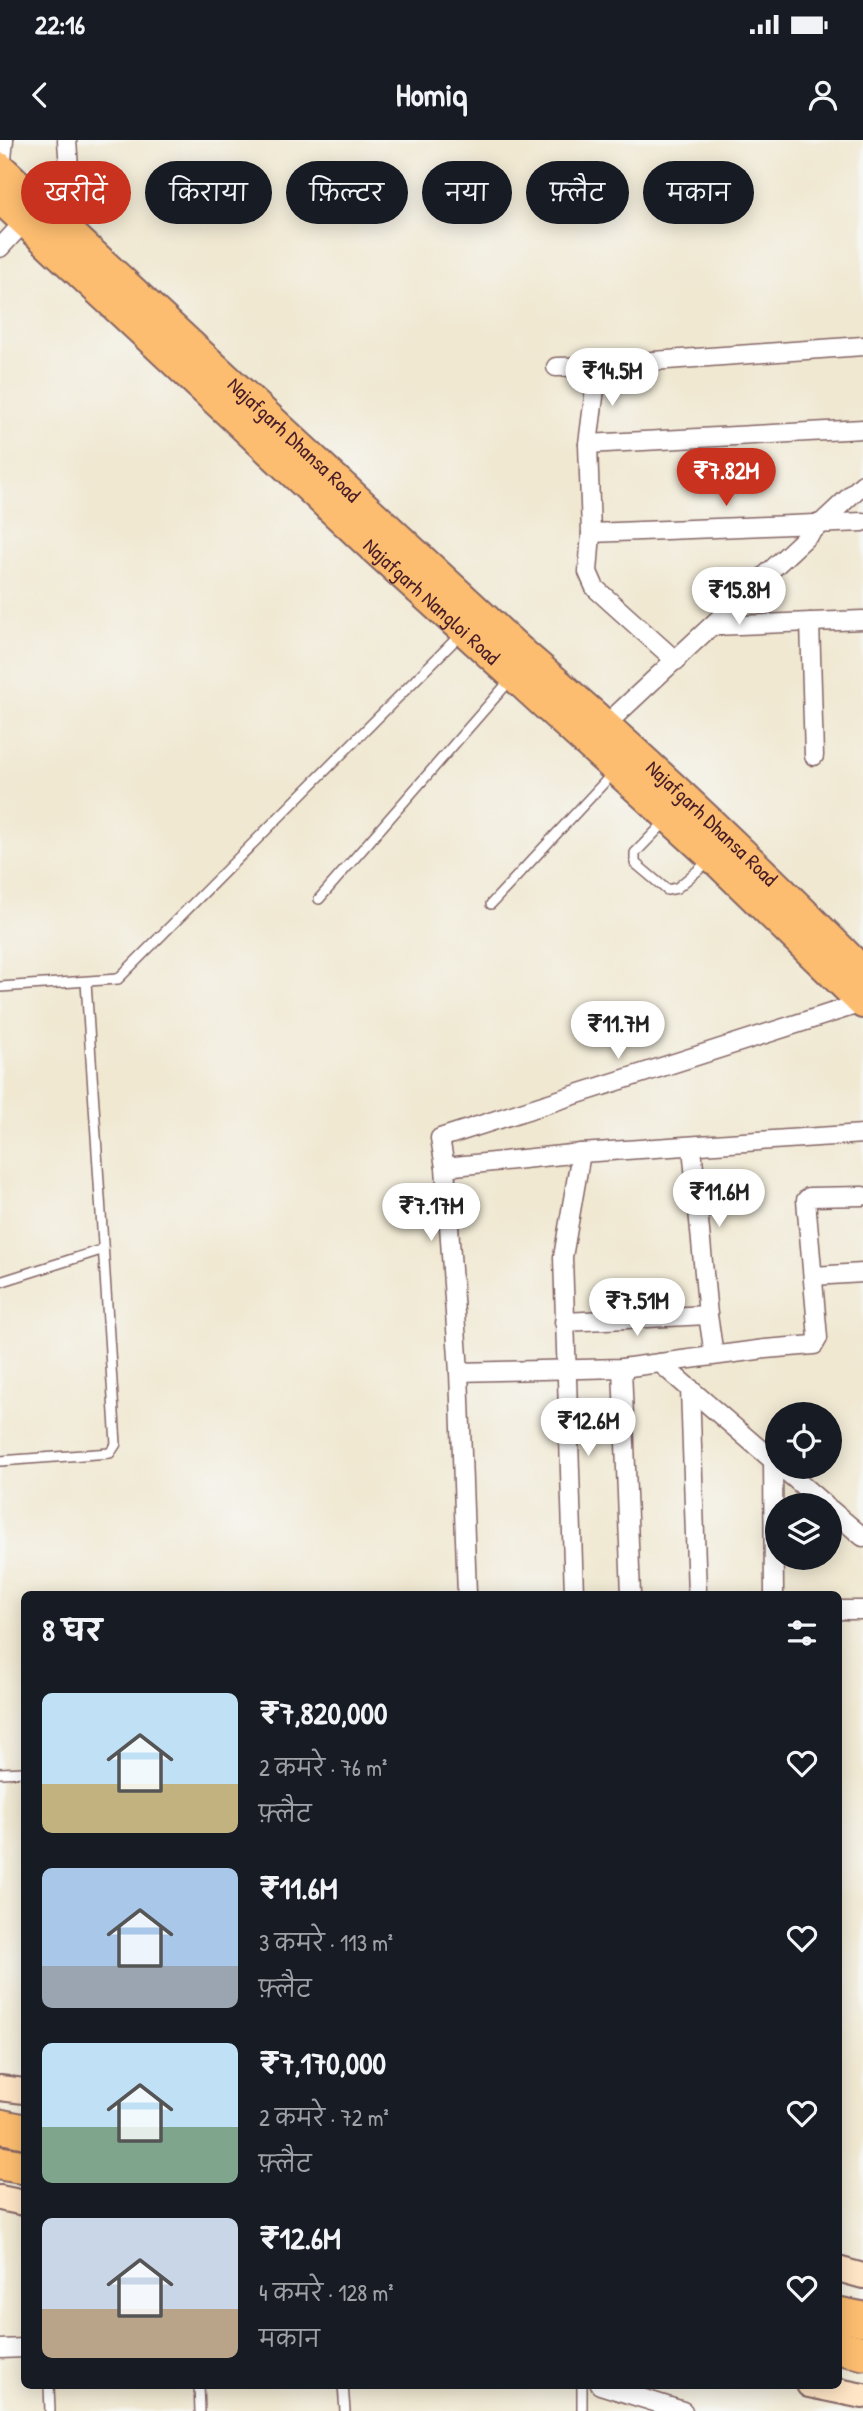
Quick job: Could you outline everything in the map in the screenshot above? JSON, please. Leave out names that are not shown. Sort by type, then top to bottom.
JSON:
[{"type":"highway","points":[[0,2126],[21,2130]]},
{"type":"highway","points":[[0,2162],[21,2166]]},
{"type":"highway","points":[[842,2315],[863,2319]]},
{"type":"highway","points":[[842,2348],[863,2353]]},
{"type":"main road","name":"Najafgarh Dhansa Road","points":[[1,168],[21,186]]},
{"type":"main road","name":"Najafgarh Nangloi Road","points":[[0,199],[21,219]]},
{"type":"main road","name":"Najafgarh Nangloi Road","points":[[26,224],[356,533],[472,622],[513,676],[597,733],[617,769],[671,808],[713,858],[764,890],[862,1003]]},
{"type":"main road","name":"Najafgarh Dhansa Road","points":[[62,224],[472,622],[597,733],[671,808],[764,890],[863,971]]},
{"type":"street","points":[[1,168],[4,140]]},
{"type":"street","points":[[67,140],[68,161]]},
{"type":"street","points":[[0,248],[22,224]]},
{"type":"street","points":[[556,367],[602,366],[863,346]]},
{"type":"street","points":[[602,366],[597,373],[588,444],[591,533],[588,572],[591,582],[676,661]]},
{"type":"street","points":[[588,444],[863,429]]},
{"type":"street","points":[[597,733],[863,484]]},
{"type":"street","points":[[591,533],[863,522]]},
{"type":"street","points":[[713,626],[863,620]]},
{"type":"street","points":[[810,622],[814,756]]},
{"type":"street","points":[[467,1591],[459,1372],[445,1167],[440,1138],[862,1003]]},
{"type":"street","points":[[445,1167],[580,1153],[863,1135]]},
{"type":"street","points":[[692,1147],[708,1315],[715,1355]]},
{"type":"street","points":[[574,1591],[563,1257],[580,1153]]},
{"type":"street","points":[[459,1372],[622,1368],[814,1345],[818,1338],[807,1198],[863,1196]]},
{"type":"street","points":[[813,1276],[863,1273]]},
{"type":"street","points":[[564,1322],[708,1315]]},
{"type":"street","points":[[660,1363],[765,1454]]},
{"type":"street","points":[[622,1368],[631,1591]]},
{"type":"street","points":[[690,1388],[697,1591]]},
{"type":"street","points":[[774,1591],[777,1479]]},
{"type":"street","points":[[795,1479],[811,1493]]},
{"type":"street","points":[[842,1519],[863,1537]]},
{"type":"street","points":[[842,1610],[863,1610]]},
{"type":"street","points":[[0,2088],[21,2091]]},
{"type":"street","points":[[0,2198],[21,2202]]},
{"type":"street","points":[[842,2270],[863,2276]]},
{"type":"street","points":[[0,2349],[21,2348]]},
{"type":"street","points":[[613,2389],[683,2411]]},
{"type":"street","points":[[829,2389],[863,2396]]},
{"type":"lane","points":[[0,987],[113,981],[121,977],[472,622]]},
{"type":"lane","points":[[319,899],[513,676]]},
{"type":"lane","points":[[491,904],[617,769]]},
{"type":"lane","points":[[671,808],[635,853],[635,863],[667,890],[673,890],[713,858]]},
{"type":"lane","points":[[0,1461],[110,1453],[116,1444],[86,982]]},
{"type":"lane","points":[[0,1282],[102,1250]]},
{"type":"lane","points":[[0,1773],[21,1772]]},
{"type":"lane","points":[[49,2389],[50,2411]]},
{"type":"lane","points":[[199,2389],[200,2411]]},
{"type":"lane","points":[[343,2389],[345,2411]]},
{"type":"lane","points":[[582,2389],[582,2411]]}]
